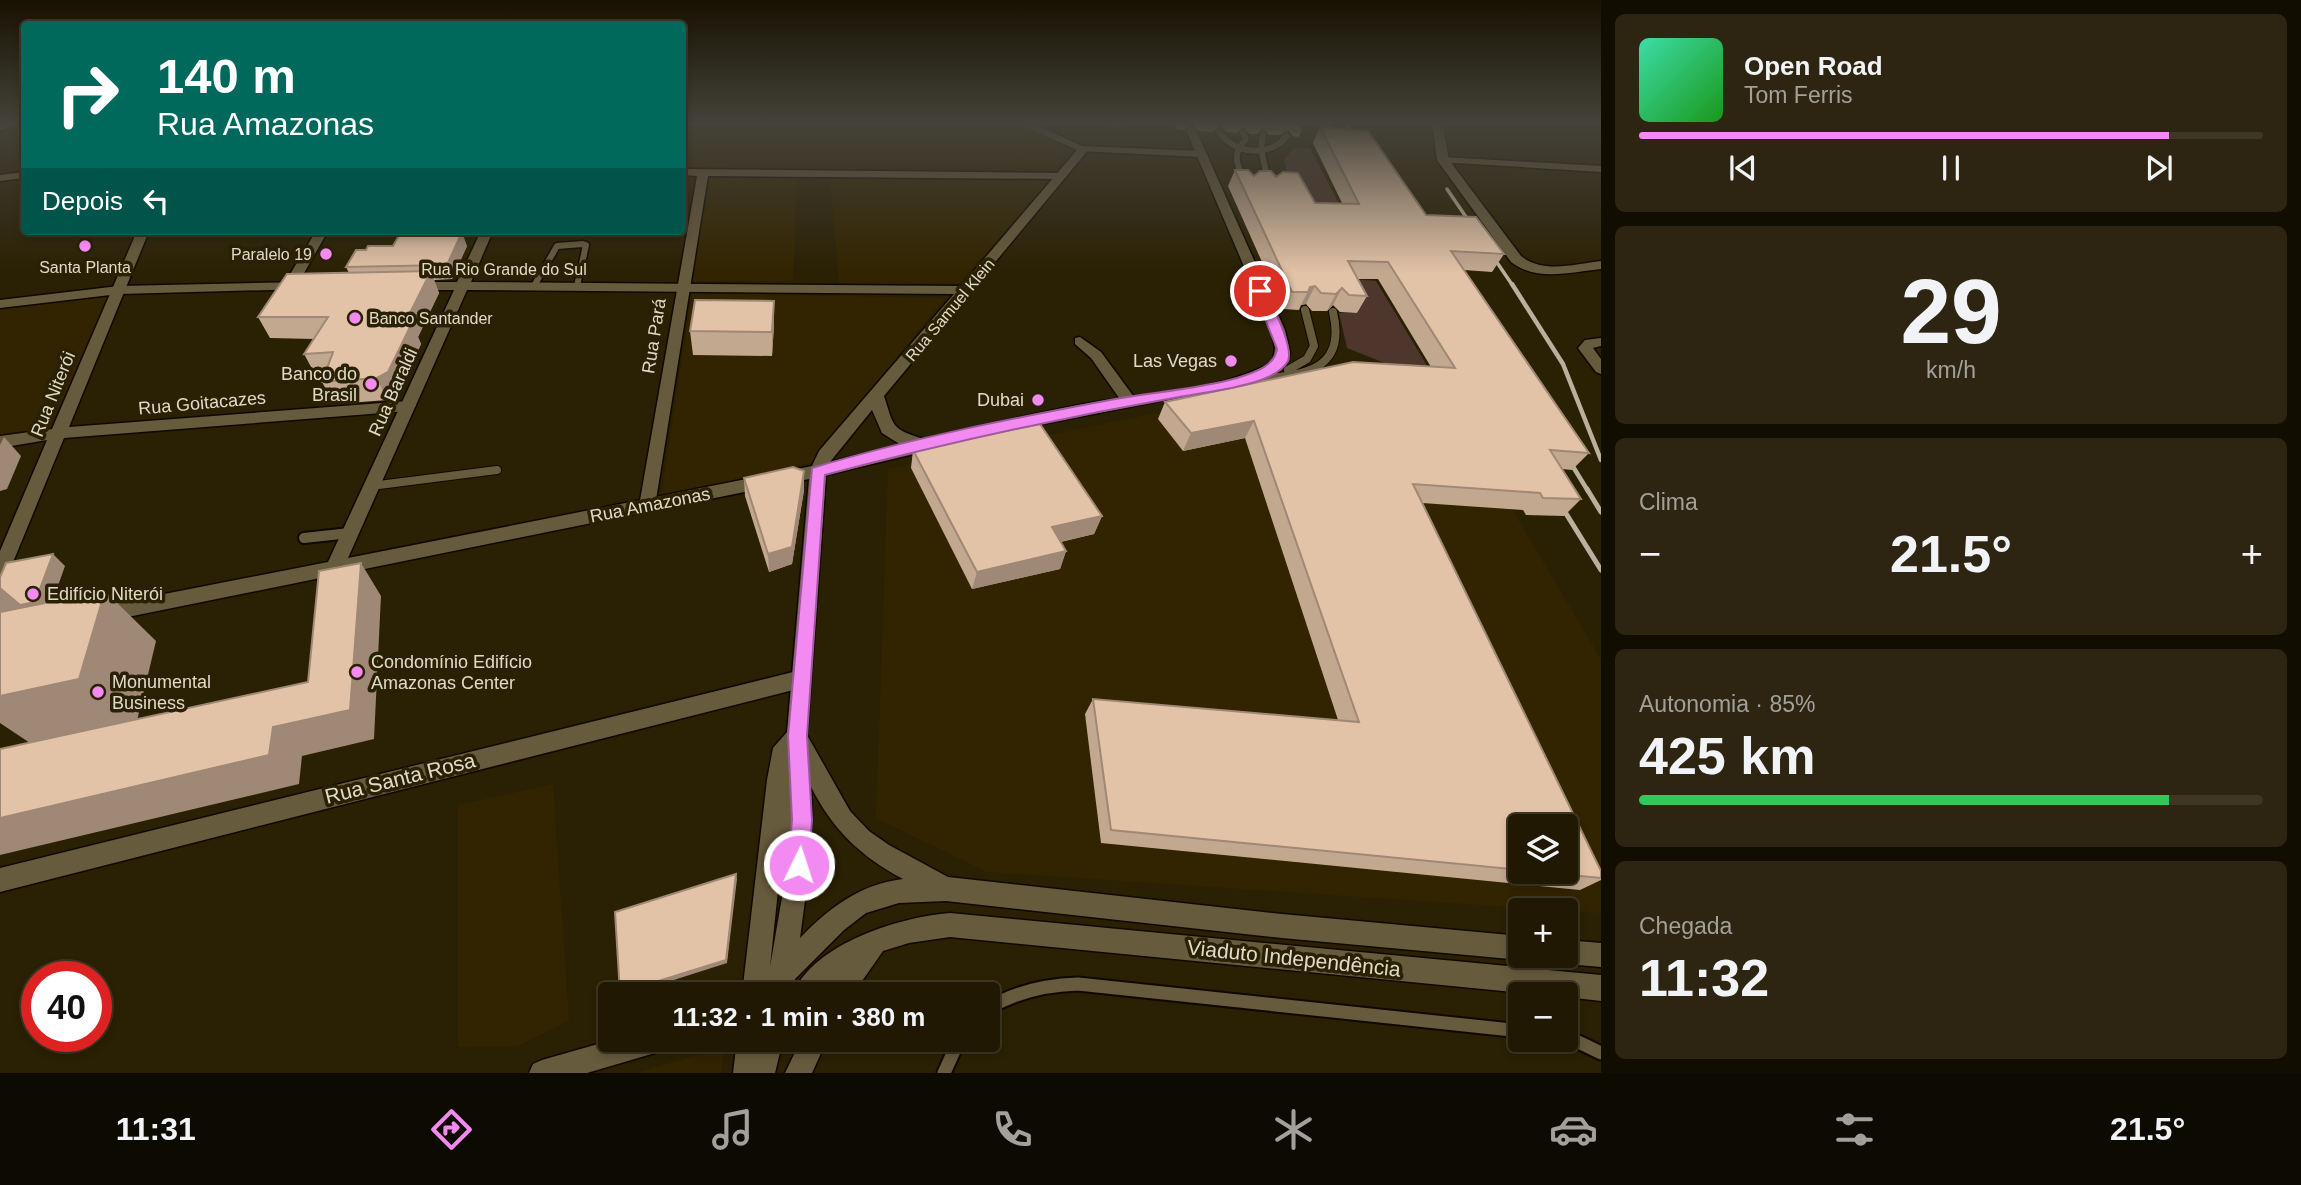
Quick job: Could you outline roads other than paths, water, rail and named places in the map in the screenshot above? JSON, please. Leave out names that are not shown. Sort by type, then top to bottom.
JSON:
[{"type":"street","name":"Rua Pará","points":[[647,506],[703,172]]},
{"type":"street","points":[[710,172],[1061,176]]},
{"type":"street","name":"Rua Samuel Klein","points":[[818,471],[825,455],[877,397],[1064,172]]},
{"type":"street","points":[[1209,172],[1283,349]]},
{"type":"street","points":[[1450,172],[1516,259],[1531,269],[1550,271],[1601,265]]},
{"type":"street","points":[[0,177],[21,175]]},
{"type":"street","name":"Rua Niterói","points":[[0,572],[141,235]]},
{"type":"street","points":[[290,286],[320,235]]},
{"type":"street","name":"Rua Baraldi","points":[[334,569],[485,235]]},
{"type":"street","points":[[0,304],[119,290],[316,286]]},
{"type":"street","name":"Rua Rio Grande do Sul","points":[[395,286],[967,290]]},
{"type":"street","points":[[1080,341],[1096,355],[1129,401]]},
{"type":"street","points":[[1601,341],[1590,343],[1585,348],[1601,369]]},
{"type":"street","name":"Rua Amazonas","points":[[81,618],[818,471],[923,444],[1129,401],[1240,382],[1278,365],[1283,349]]},
{"type":"street","points":[[877,397],[881,418],[892,436],[902,441],[923,444]]},
{"type":"street","name":"Rua Goitacazes","points":[[0,443],[60,433],[408,406]]},
{"type":"street","points":[[783,982],[802,820],[797,736],[818,471]]},
{"type":"street","name":"Rua Santa Rosa","points":[[0,880],[801,679]]},
{"type":"street","points":[[756,982],[778,780],[784,748],[797,736]]},
{"type":"street","points":[[797,736],[829,796],[860,839],[895,862],[946,889]]},
{"type":"street","points":[[778,780],[788,835],[786,919],[790,939]]},
{"type":"street","points":[[783,982],[830,925],[869,899],[886,894],[946,889]]},
{"type":"street","name":"Viaduto Independência","points":[[946,889],[1282,926],[1508,947]]},
{"type":"street","name":"Viaduto Independência","points":[[818,982],[834,966],[855,952],[893,933],[920,926],[987,928],[1601,988]]},
{"type":"street","points":[[847,982],[877,942]]},
{"type":"street","points":[[1578,953],[1601,955]]},
{"type":"street","points":[[542,1073],[614,1052]]},
{"type":"street","points":[[746,1073],[749,1052]]},
{"type":"street","points":[[762,1073],[767,1052]]},
{"type":"street","points":[[798,1073],[808,1052]]},
{"type":"lane","points":[[1241,172],[1247,187]]},
{"type":"lane","points":[[1266,172],[1270,188]]},
{"type":"lane","points":[[534,286],[557,246],[583,244],[586,245],[578,286]]},
{"type":"lane","points":[[1240,382],[1284,372],[1302,363],[1313,353],[1317,340],[1305,310]]},
{"type":"lane","points":[[1240,382],[1280,376],[1315,367],[1326,361],[1337,341],[1333,312]]},
{"type":"lane","points":[[1283,349],[1302,363],[1315,367]]},
{"type":"lane","points":[[372,486],[497,470]]},
{"type":"lane","points":[[304,538],[351,533]]},
{"type":"lane","points":[[1000,1001],[1039,986],[1078,984],[1508,1030]]},
{"type":"lane","points":[[1578,1040],[1601,1053]]},
{"type":"lane","points":[[944,1073],[954,1052]]},
{"type":"railway","points":[[1447,189],[1513,286]]},
{"type":"railway","points":[[1512,284],[1563,364],[1601,460]]},
{"type":"railway","points":[[1564,452],[1588,491]]},
{"type":"railway","points":[[1587,489],[1601,512]]},
{"type":"railway","points":[[1557,499],[1601,570]]},
{"type":"place","name":"Santa Planta","points":[[85,246]]},
{"type":"place","name":"Paralelo 19","points":[[326,254]]},
{"type":"place","name":"Banco Santander","points":[[355,318]]},
{"type":"place","name":"Las Vegas","points":[[1231,361]]},
{"type":"place","name":"Banco do Brasil","points":[[371,384]]},
{"type":"place","name":"Dubai","points":[[1038,400]]},
{"type":"place","name":"Edifício Niterói","points":[[33,594]]},
{"type":"place","name":"Condomínio Edifício Amazonas Center","points":[[357,672]]},
{"type":"place","name":"Monumental Business","points":[[98,692]]}]
